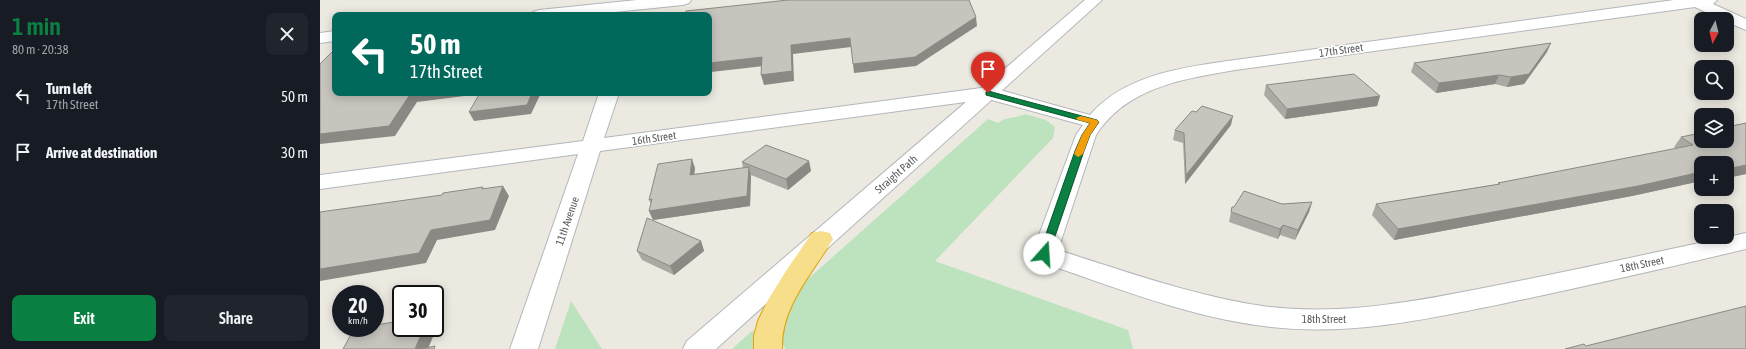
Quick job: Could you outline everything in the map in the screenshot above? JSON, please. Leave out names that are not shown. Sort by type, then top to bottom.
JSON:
[{"type":"highway","points":[[768,349],[767,333],[770,320],[784,295],[821,239]]},
{"type":"street","points":[[575,12],[636,7],[683,0]]},
{"type":"street","name":"Straight Path","points":[[697,349],[1094,0]]},
{"type":"street","points":[[1700,1],[1746,25]]},
{"type":"street","name":"17th Street","points":[[1094,122],[1107,109],[1130,93],[1162,80],[1184,74],[1236,65],[1700,1]]},
{"type":"street","points":[[320,38],[332,36]]},
{"type":"street","points":[[988,93],[1094,122]]},
{"type":"street","name":"16th Street","points":[[320,182],[988,93]]},
{"type":"street","name":"11th Avenue","points":[[524,349],[608,96]]},
{"type":"street","name":"18th Street","points":[[1094,122],[1086,135],[1044,254],[1161,292],[1243,313],[1271,317],[1307,319],[1342,319],[1395,314],[1535,287],[1746,241]]},
{"type":"green space","points":[[1025,114],[1046,120],[1055,127],[1053,138],[935,261],[1128,330],[1133,349],[786,349],[781,342],[785,312],[800,286],[988,119],[998,123],[1005,119],[1018,117]]},
{"type":"green space","points":[[571,301],[602,349],[555,349]]},
{"type":"green space","points":[[753,330],[759,349],[732,349]]},
{"type":"building","points":[[788,0],[969,0],[976,17],[915,57],[853,64],[850,38],[791,45],[792,71],[761,75],[762,57],[712,63],[712,12],[686,11]]},
{"type":"building","points":[[1551,43],[1529,74],[1511,77],[1499,75],[1439,83],[1414,63]]},
{"type":"building","points":[[332,52],[332,96],[409,96],[389,126],[320,134],[320,64]]},
{"type":"building","points":[[1354,74],[1380,96],[1287,109],[1266,85]]},
{"type":"building","points":[[478,96],[531,96],[527,105],[469,112]]},
{"type":"building","points":[[1202,106],[1233,116],[1186,175],[1184,133],[1175,130],[1192,111],[1196,112]]},
{"type":"building","points":[[1746,123],[1746,165],[1734,168],[1734,156],[1694,156],[1694,174],[1638,186],[1398,229],[1376,204],[1500,184],[1498,183],[1693,145],[1681,137],[1694,134],[1694,148],[1734,148],[1734,126]]},
{"type":"building","points":[[766,145],[809,161],[786,179],[742,162]]},
{"type":"building","points":[[692,159],[690,175],[749,167],[747,196],[649,211],[652,199],[649,200],[658,164]]},
{"type":"building","points":[[503,186],[490,220],[431,230],[419,253],[320,269],[320,212],[442,195],[443,193],[483,187],[482,189]]},
{"type":"building","points":[[1244,191],[1282,204],[1312,202],[1298,230],[1283,225],[1280,229],[1231,212],[1232,207],[1234,207]]},
{"type":"building","points":[[647,218],[701,241],[670,266],[637,251]]},
{"type":"building","points":[[1746,306],[1746,349],[1565,349],[1584,344],[1586,346]]},
{"type":"building","points":[[392,322],[392,337],[420,337],[415,349],[343,349],[350,337],[384,337],[384,324]]},
{"type":"building","points":[[435,346],[434,349],[421,349]]},
{"type":"slow traffic","points":[[1078,154],[1086,135],[1094,122],[1081,118]]},
{"type":"route","points":[[988,93],[1094,122],[1086,135],[1044,254]]}]
